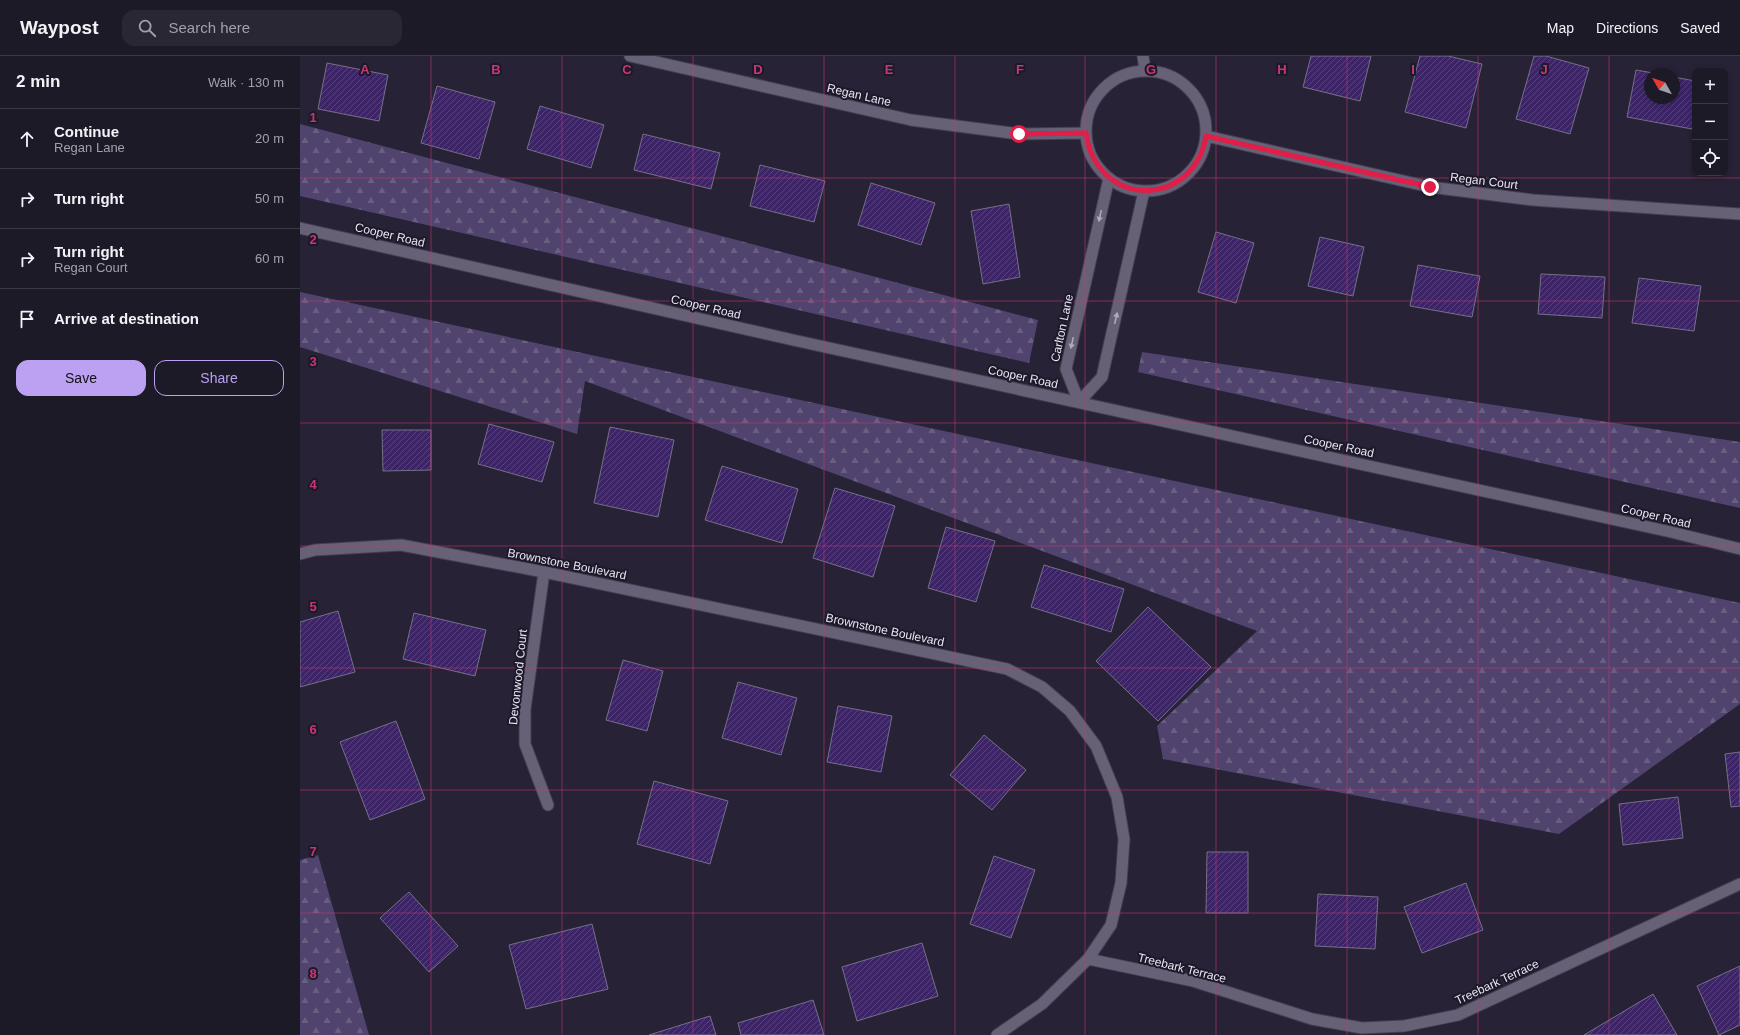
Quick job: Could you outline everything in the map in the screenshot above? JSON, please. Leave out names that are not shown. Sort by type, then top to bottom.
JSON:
[{"type":"street","name":"Regan Lane","points":[[630,56],[911,120],[1019,134],[1086,133]]},
{"type":"street","points":[[1143,56],[1145,71]]},
{"type":"street","points":[[1145,71],[1161,72],[1172,77],[1190,90],[1200,103],[1205,119],[1206,136],[1204,149],[1198,160],[1181,180],[1170,186],[1144,191],[1125,187],[1109,178],[1099,168],[1092,157],[1086,133],[1089,112],[1099,93],[1110,83],[1124,75],[1145,71]]},
{"type":"street","name":"Regan Court","points":[[1206,136],[1430,187],[1533,200],[1740,214]]},
{"type":"street","name":"Carlton Lane","points":[[1079,402],[1066,369],[1109,178]]},
{"type":"street","points":[[1079,402],[1102,377],[1144,191]]},
{"type":"street","name":"Cooper Road","points":[[300,228],[778,336],[1663,530],[1740,549]]},
{"type":"street","name":"Brownstone Boulevard","points":[[300,554],[315,550],[401,545],[544,572],[1007,669],[1042,687],[1070,711],[1096,746],[1117,797],[1124,839],[1121,884],[1111,925],[1088,959],[1042,1004],[997,1035]]},
{"type":"street","name":"Devonwood Court","points":[[544,572],[525,709],[525,744],[548,805]]},
{"type":"street","name":"Treebark Terrace","points":[[1088,959],[1193,982],[1312,1019],[1362,1028],[1404,1026],[1458,1015],[1740,884]]},
{"type":"green space","points":[[300,124],[1038,320],[1029,363],[300,196]]},
{"type":"green space","points":[[300,292],[1740,603],[1740,704],[1559,834],[1163,759],[1157,726],[1257,631],[585,381],[577,434],[300,347]]},
{"type":"green space","points":[[1142,352],[1740,442],[1740,508],[1138,372]]},
{"type":"green space","points":[[318,855],[369,1035],[300,1035],[300,860]]},
{"type":"building","points":[[1311,56],[1371,56],[1360,101],[1303,87]]},
{"type":"building","points":[[1420,56],[1448,56],[1482,64],[1466,128],[1405,112]]},
{"type":"building","points":[[1534,56],[1546,56],[1589,68],[1570,134],[1516,119]]},
{"type":"building","points":[[327,63],[388,75],[379,121],[318,109]]},
{"type":"building","points":[[1636,70],[1644,71],[1644,104],[1680,104],[1680,78],[1692,80],[1692,129],[1627,117]]},
{"type":"building","points":[[437,86],[495,102],[479,159],[421,143]]},
{"type":"building","points":[[540,106],[604,125],[591,168],[527,149]]},
{"type":"building","points":[[643,134],[720,153],[711,189],[634,170]]},
{"type":"building","points":[[760,165],[825,181],[814,222],[750,206]]},
{"type":"building","points":[[871,183],[935,203],[921,245],[858,225]]},
{"type":"building","points":[[1009,204],[1020,277],[983,284],[971,211]]},
{"type":"building","points":[[1216,232],[1254,243],[1236,303],[1198,292]]},
{"type":"building","points":[[1320,237],[1364,247],[1353,296],[1308,286]]},
{"type":"building","points":[[1418,265],[1480,276],[1472,317],[1410,306]]},
{"type":"building","points":[[1541,274],[1605,277],[1602,318],[1538,314]]},
{"type":"building","points":[[1639,278],[1701,286],[1694,331],[1632,323]]},
{"type":"building","points":[[489,424],[554,442],[542,482],[478,464]]},
{"type":"building","points":[[610,427],[674,440],[658,517],[594,503]]},
{"type":"building","points":[[382,430],[431,430],[431,470],[383,471]]},
{"type":"building","points":[[722,466],[798,489],[782,543],[705,520]]},
{"type":"building","points":[[835,488],[895,506],[873,577],[813,558]]},
{"type":"building","points":[[946,527],[995,541],[976,602],[928,588]]},
{"type":"building","points":[[1044,565],[1124,589],[1111,632],[1031,607]]},
{"type":"building","points":[[1148,607],[1211,667],[1158,721],[1096,661]]},
{"type":"building","points":[[338,611],[355,672],[300,687],[300,622]]},
{"type":"building","points":[[414,613],[486,630],[475,676],[403,659]]},
{"type":"building","points":[[623,660],[663,671],[647,731],[606,720]]},
{"type":"building","points":[[738,682],[797,698],[781,755],[722,738]]},
{"type":"building","points":[[838,706],[892,716],[881,772],[827,762]]},
{"type":"building","points":[[396,721],[425,799],[370,820],[340,742]]},
{"type":"building","points":[[984,735],[1026,770],[992,810],[950,775]]},
{"type":"building","points":[[1740,752],[1740,806],[1731,807],[1725,754]]},
{"type":"building","points":[[654,781],[728,801],[710,864],[637,844]]},
{"type":"building","points":[[1678,797],[1683,838],[1623,845],[1619,804]]},
{"type":"building","points":[[1207,852],[1248,852],[1248,913],[1206,913]]},
{"type":"building","points":[[994,856],[1035,870],[1011,938],[970,924]]},
{"type":"building","points":[[1466,883],[1483,930],[1422,953],[1404,907]]},
{"type":"building","points":[[409,892],[458,946],[429,972],[380,918]]},
{"type":"building","points":[[1318,894],[1378,897],[1375,949],[1315,946]]},
{"type":"building","points":[[592,924],[608,989],[526,1009],[509,945]]},
{"type":"building","points":[[922,943],[938,996],[857,1021],[842,967]]},
{"type":"building","points":[[1740,966],[1740,1025],[1719,1035],[1697,986]]},
{"type":"building","points":[[1653,994],[1677,1035],[1584,1035]]},
{"type":"building","points":[[813,1000],[824,1035],[741,1035],[738,1023]]},
{"type":"building","points":[[710,1016],[716,1035],[649,1035]]},
{"type":"route","points":[[1019,134],[1086,133],[1092,157],[1099,168],[1109,178],[1119,184],[1131,189],[1144,191],[1170,186],[1181,180],[1198,160],[1204,149],[1206,136],[1430,187]]}]
